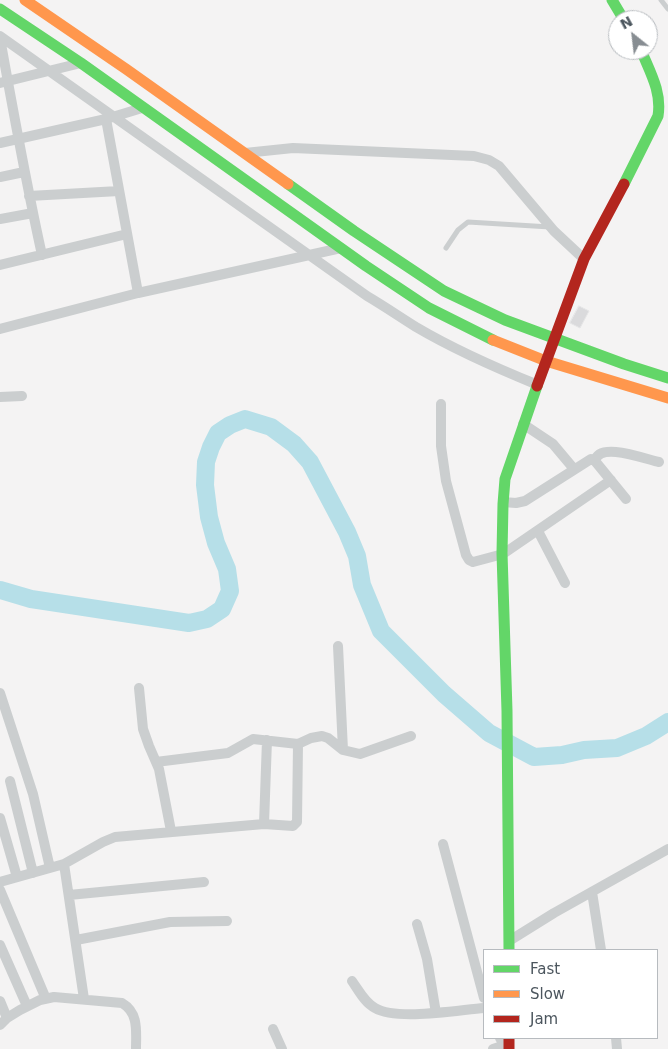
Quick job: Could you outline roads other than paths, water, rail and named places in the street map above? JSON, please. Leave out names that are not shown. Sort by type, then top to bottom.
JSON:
[{"type":"main road","points":[[25,0],[444,291],[505,320],[553,339],[668,378]]},
{"type":"main road","points":[[0,8],[429,308],[499,342],[546,361],[668,398]]},
{"type":"main road","points":[[509,946],[507,713],[502,502],[505,479],[553,339],[584,259],[658,116],[662,102],[645,60]]},
{"type":"street","points":[[0,21],[14,18]]},
{"type":"street","points":[[0,37],[51,71],[111,117],[368,296],[417,327],[494,367],[538,385]]},
{"type":"street","points":[[0,37],[4,82],[20,138],[24,172],[42,255]]},
{"type":"street","points":[[4,82],[81,63]]},
{"type":"street","points":[[0,143],[142,108]]},
{"type":"street","points":[[111,117],[119,191],[138,293]]},
{"type":"street","points":[[245,152],[293,148],[474,156],[489,160],[499,166],[551,227],[584,259]]},
{"type":"street","points":[[0,177],[24,172]]},
{"type":"street","points":[[29,196],[119,191]]},
{"type":"street","points":[[0,219],[33,213]]},
{"type":"street","points":[[0,266],[127,234]]},
{"type":"street","points":[[0,328],[138,293],[341,248]]},
{"type":"street","points":[[0,397],[22,396]]},
{"type":"street","points":[[442,404],[441,446],[446,482],[466,555],[472,562],[503,554],[611,480]]},
{"type":"street","points":[[523,424],[552,444],[574,469]]},
{"type":"street","points":[[594,460],[600,453],[611,450],[659,462]]},
{"type":"street","points":[[502,502],[516,504],[524,501],[586,461],[594,460]]},
{"type":"street","points":[[594,460],[626,499]]},
{"type":"street","points":[[538,531],[565,584]]},
{"type":"street","points":[[338,646],[343,750]]},
{"type":"street","points":[[139,688],[143,729],[162,783],[171,831]]},
{"type":"street","points":[[0,693],[34,794],[50,868]]},
{"type":"street","points":[[156,762],[221,754],[236,749],[249,740],[298,744],[311,738],[322,736],[328,738],[343,750],[360,754],[411,736]]},
{"type":"street","points":[[264,824],[267,740]]},
{"type":"street","points":[[0,882],[64,864],[115,837],[264,824],[289,827],[296,825],[298,744]]},
{"type":"street","points":[[10,780],[33,873]]},
{"type":"street","points":[[0,818],[17,877]]},
{"type":"street","points":[[443,844],[483,994]]},
{"type":"street","points":[[509,946],[592,892],[668,849]]},
{"type":"street","points":[[64,864],[84,1000]]},
{"type":"street","points":[[68,895],[204,882]]},
{"type":"street","points":[[0,890],[46,999]]},
{"type":"street","points":[[592,892],[601,949]]},
{"type":"street","points":[[76,940],[170,922],[227,921]]},
{"type":"street","points":[[417,924],[429,968],[436,1013]]},
{"type":"street","points":[[0,945],[27,1006]]},
{"type":"street","points":[[352,981],[368,1003],[385,1012],[436,1013],[483,1008]]},
{"type":"street","points":[[0,1001],[4,1021],[27,1006],[54,997],[122,1002],[136,1018],[136,1049]]},
{"type":"street","points":[[273,1029],[282,1049]]},
{"type":"street","points":[[493,1049],[506,1044]]},
{"type":"lane","points":[[661,0],[668,9]]},
{"type":"lane","points":[[446,248],[458,230],[468,222],[551,227]]},
{"type":"waterway","points":[[0,590],[31,599],[189,623],[207,619],[222,609],[230,591],[227,569],[216,543],[209,517],[205,485],[206,462],[218,433],[230,425],[245,419],[271,427],[294,444],[310,462],[347,532],[357,556],[362,585],[381,631],[444,694],[489,733],[534,757],[562,755],[584,750],[617,748],[646,736],[668,722]]}]
